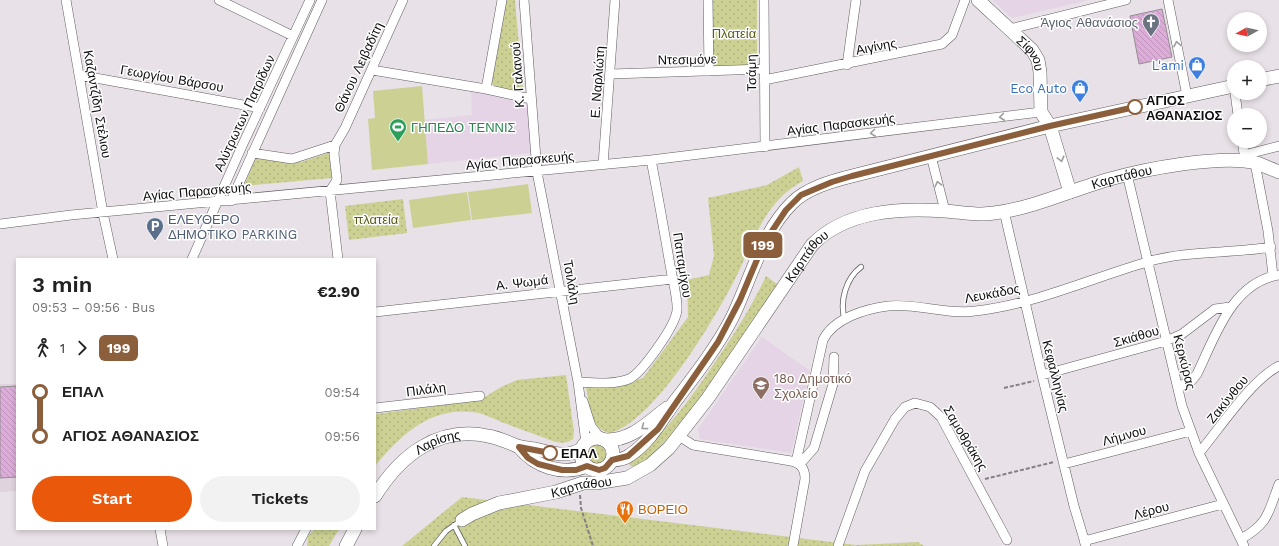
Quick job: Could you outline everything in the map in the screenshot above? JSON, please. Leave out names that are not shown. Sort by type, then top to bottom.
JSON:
[{"type":"main road","name":"Σίφνου","points":[[978,0],[1010,28],[1032,50],[1038,60],[1040,72],[1041,112]]},
{"type":"main road","points":[[1267,79],[1279,76]]},
{"type":"main road","name":"Λαρίσης","points":[[519,447],[528,458],[548,467],[576,470],[599,466],[628,456],[650,438],[724,333],[740,300],[764,243],[774,226],[792,203],[801,195],[837,180],[931,156],[1050,126],[1227,87]]},
{"type":"main road","points":[[1041,112],[1050,126],[1070,192]]},
{"type":"main road","points":[[1248,160],[1279,172]]},
{"type":"main road","name":"Καρπάθου","points":[[458,523],[472,514],[499,504],[556,492],[583,483],[616,481],[631,476],[650,465],[679,436],[708,398],[753,334],[802,257],[816,240],[845,223],[897,209],[982,214],[1004,212],[1127,174],[1195,163],[1248,160]]},
{"type":"main road","name":"Λαρίσης","points":[[603,440],[621,440],[636,433],[675,402]]},
{"type":"main road","name":"Λαρίσης","points":[[376,494],[384,481],[403,460],[421,447],[437,440],[456,436],[478,434],[498,438],[519,447],[562,455],[574,453],[584,446]]},
{"type":"main road","points":[[583,483],[599,466],[612,449],[603,440],[593,439],[584,446],[582,458],[599,466],[616,481]]},
{"type":"main road","points":[[346,546],[354,530]]},
{"type":"street","name":"Καζαντζίδη Στέλιου","points":[[66,0],[103,213],[113,258]]},
{"type":"street","points":[[219,0],[293,36]]},
{"type":"street","name":"Αλύτρωτων Πατρίδων","points":[[192,258],[216,203],[310,0]]},
{"type":"street","points":[[231,201],[322,0]]},
{"type":"street","name":"Θάνου Λειβαδίτη","points":[[330,191],[337,180],[334,154],[336,145],[372,70],[403,0]]},
{"type":"street","points":[[486,89],[502,0]]},
{"type":"street","name":"Κ. Γαλανού","points":[[524,0],[537,172]]},
{"type":"street","name":"Ε. Ναρλιώτη","points":[[604,165],[615,0]]},
{"type":"street","points":[[708,0],[709,71]]},
{"type":"street","name":"Τσάμη","points":[[764,0],[765,146]]},
{"type":"street","points":[[847,65],[856,0]]},
{"type":"street","name":"Αιγίνης","points":[[764,80],[933,48],[946,42],[952,35],[965,0]]},
{"type":"street","points":[[1010,28],[1126,0]]},
{"type":"street","points":[[1168,0],[1187,96]]},
{"type":"street","points":[[372,70],[486,89],[531,99]]},
{"type":"street","name":"Ντεσιμόνε","points":[[611,74],[764,70]]},
{"type":"street","name":"Γεωργίου Βάρσου","points":[[79,75],[260,108]]},
{"type":"street","name":"Αγίας Παρασκευής","points":[[0,224],[651,160],[1041,112]]},
{"type":"street","points":[[252,153],[292,159],[336,145]]},
{"type":"street","name":"Καρπάθου","points":[[1248,160],[1279,146]]},
{"type":"street","points":[[1178,387],[1192,380],[1197,374],[1230,307],[1252,288],[1276,275],[1271,247],[1244,148]]},
{"type":"street","points":[[931,156],[945,211]]},
{"type":"street","name":"Παπαμίχου","points":[[578,382],[597,383],[623,381],[636,375],[662,342],[675,319],[677,310],[673,278],[651,160]]},
{"type":"street","name":"Τσιλάλη","points":[[537,172],[578,382],[584,446]]},
{"type":"street","name":"Κερκύρας","points":[[1127,174],[1166,341],[1191,431],[1199,453],[1242,542]]},
{"type":"street","points":[[330,191],[338,258]]},
{"type":"street","name":"Κεφαλληνίας","points":[[1004,212],[1042,377],[1085,544]]},
{"type":"street","name":"Λευκάδος","points":[[798,463],[822,342],[828,332],[845,320],[877,308],[893,306],[917,306],[947,311],[970,312],[1024,301],[1148,261],[1202,253],[1271,247]]},
{"type":"street","name":"Α. Ψωμά","points":[[376,312],[673,278]]},
{"type":"street","name":"Σκιάθου","points":[[1042,377],[1166,341],[1182,334],[1215,309],[1230,307]]},
{"type":"street","points":[[798,463],[814,448],[833,384],[834,357]]},
{"type":"street","name":"Ζακύνθου","points":[[1199,453],[1256,383],[1269,371],[1279,366]]},
{"type":"street","name":"Πιλάλη","points":[[376,408],[480,396]]},
{"type":"street","points":[[580,397],[585,404],[591,426],[603,440]]},
{"type":"street","name":"Σαμοθράκης","points":[[838,546],[871,457],[895,419],[910,404],[921,404],[936,410],[1007,540]]},
{"type":"street","name":"Λήμνου","points":[[1064,462],[1191,431]]},
{"type":"street","points":[[679,436],[693,446],[798,463],[804,470],[805,479],[793,546]]},
{"type":"street","points":[[1242,542],[1263,523],[1279,484]]},
{"type":"street","name":"Λέρου","points":[[1085,544],[1224,504]]},
{"type":"street","points":[[160,530],[163,546]]},
{"type":"street","points":[[297,546],[305,530]]},
{"type":"lane","points":[[845,320],[842,308],[846,288],[854,273],[861,267]]},
{"type":"lane","points":[[434,546],[439,538],[458,523],[463,545]]},
{"type":"path","points":[[1004,388],[1042,377]]},
{"type":"path","points":[[976,481],[1064,462]]},
{"type":"path","points":[[583,483],[579,497],[593,546]]},
{"type":"shaded area","points":[[992,0],[1084,0],[1085,1],[1012,18]]},
{"type":"shaded area","points":[[471,88],[531,98],[531,153],[428,164],[425,120],[472,115]]},
{"type":"shaded area","name":"18ο Δημοτικό Σχολείο","points":[[762,337],[810,371],[791,453],[700,439],[698,429]]},
{"type":"shaded area","points":[[0,384],[16,384],[16,491],[0,492]]},
{"type":"green space","points":[[505,0],[515,0],[523,90],[520,93],[495,88],[490,81]]},
{"type":"green space","name":"Πλατεία","points":[[711,0],[757,0],[757,67],[711,67]]},
{"type":"green space","name":"ΓΗΠΕΔΟ ΤΕΝΝΙΣ","points":[[422,86],[428,164],[372,170],[368,119],[375,118],[373,91]]},
{"type":"green space","points":[[331,152],[332,178],[244,186],[256,157],[288,163],[301,162]]},
{"type":"green space","points":[[799,167],[803,181],[780,198],[771,209],[757,232],[730,289],[702,337],[684,363],[666,387],[647,408],[628,424],[610,433],[603,431],[594,421],[586,387],[617,386],[643,378],[688,317],[687,280],[709,275],[714,256],[708,198],[767,185]]},
{"type":"green space","points":[[528,184],[532,213],[472,220],[468,192]]},
{"type":"green space","points":[[467,192],[471,220],[413,228],[409,200]]},
{"type":"green space","name":"πλατεία","points":[[403,199],[407,233],[349,240],[345,206]]},
{"type":"green space","points":[[766,276],[777,284],[708,387],[685,418],[663,443],[644,461],[630,466],[629,463],[664,430],[695,392],[741,322]]},
{"type":"green space","points":[[566,375],[574,432],[573,439],[563,443],[553,441],[488,416],[472,412],[457,412],[442,414],[417,426],[405,434],[376,465],[376,414],[480,400],[501,387],[517,380]]},
{"type":"green space","points":[[597,443],[602,444],[608,450],[608,460],[602,466],[597,467],[592,466],[586,460],[585,455],[586,450],[592,444]]},
{"type":"green space","points":[[462,497],[856,545],[918,542],[924,546],[402,546]]},
{"type":"green space","points":[[314,530],[338,530],[329,546],[307,546],[308,536]]},
{"type":"building","name":"Άγιος Αθανάσιος","points":[[1162,9],[1172,57],[1139,64],[1130,16]]},
{"type":"building","points":[[16,386],[16,477],[0,478],[0,387]]},
{"type":"bus line","name":"199","points":[[550,453],[528,447],[519,447],[528,458],[538,464],[548,467],[562,470],[576,470],[587,466],[593,470],[599,470],[609,465],[612,460],[618,460],[628,456],[650,438],[658,429],[675,402],[718,342],[732,319],[767,237],[786,210],[801,195],[837,180],[852,176],[1050,126],[1135,107]]},
{"type":"place","name":"Άγιος Αθανάσιος","points":[[1151,37]]},
{"type":"place","name":"L'ami","points":[[1197,80]]},
{"type":"place","name":"Eco Auto","points":[[1080,103]]},
{"type":"place","name":"ΑΓΙΟΣ ΑΘΑΝΑΣΙΟΣ","points":[[1135,107]]},
{"type":"place","name":"ΓΗΠΕΔΟ ΤΕΝΝΙΣ","points":[[398,142]]},
{"type":"place","name":"ΕΛΕΥΘΕΡΟ ΔΗΜΟΤΙΚΟ PARKING","points":[[155,241]]},
{"type":"place","name":"18ο Δημοτικό Σχολείο","points":[[761,400]]},
{"type":"place","name":"ΕΠΑΛ","points":[[550,453]]},
{"type":"place","name":"ΒΟΡΕΙΟ","points":[[625,524]]}]
